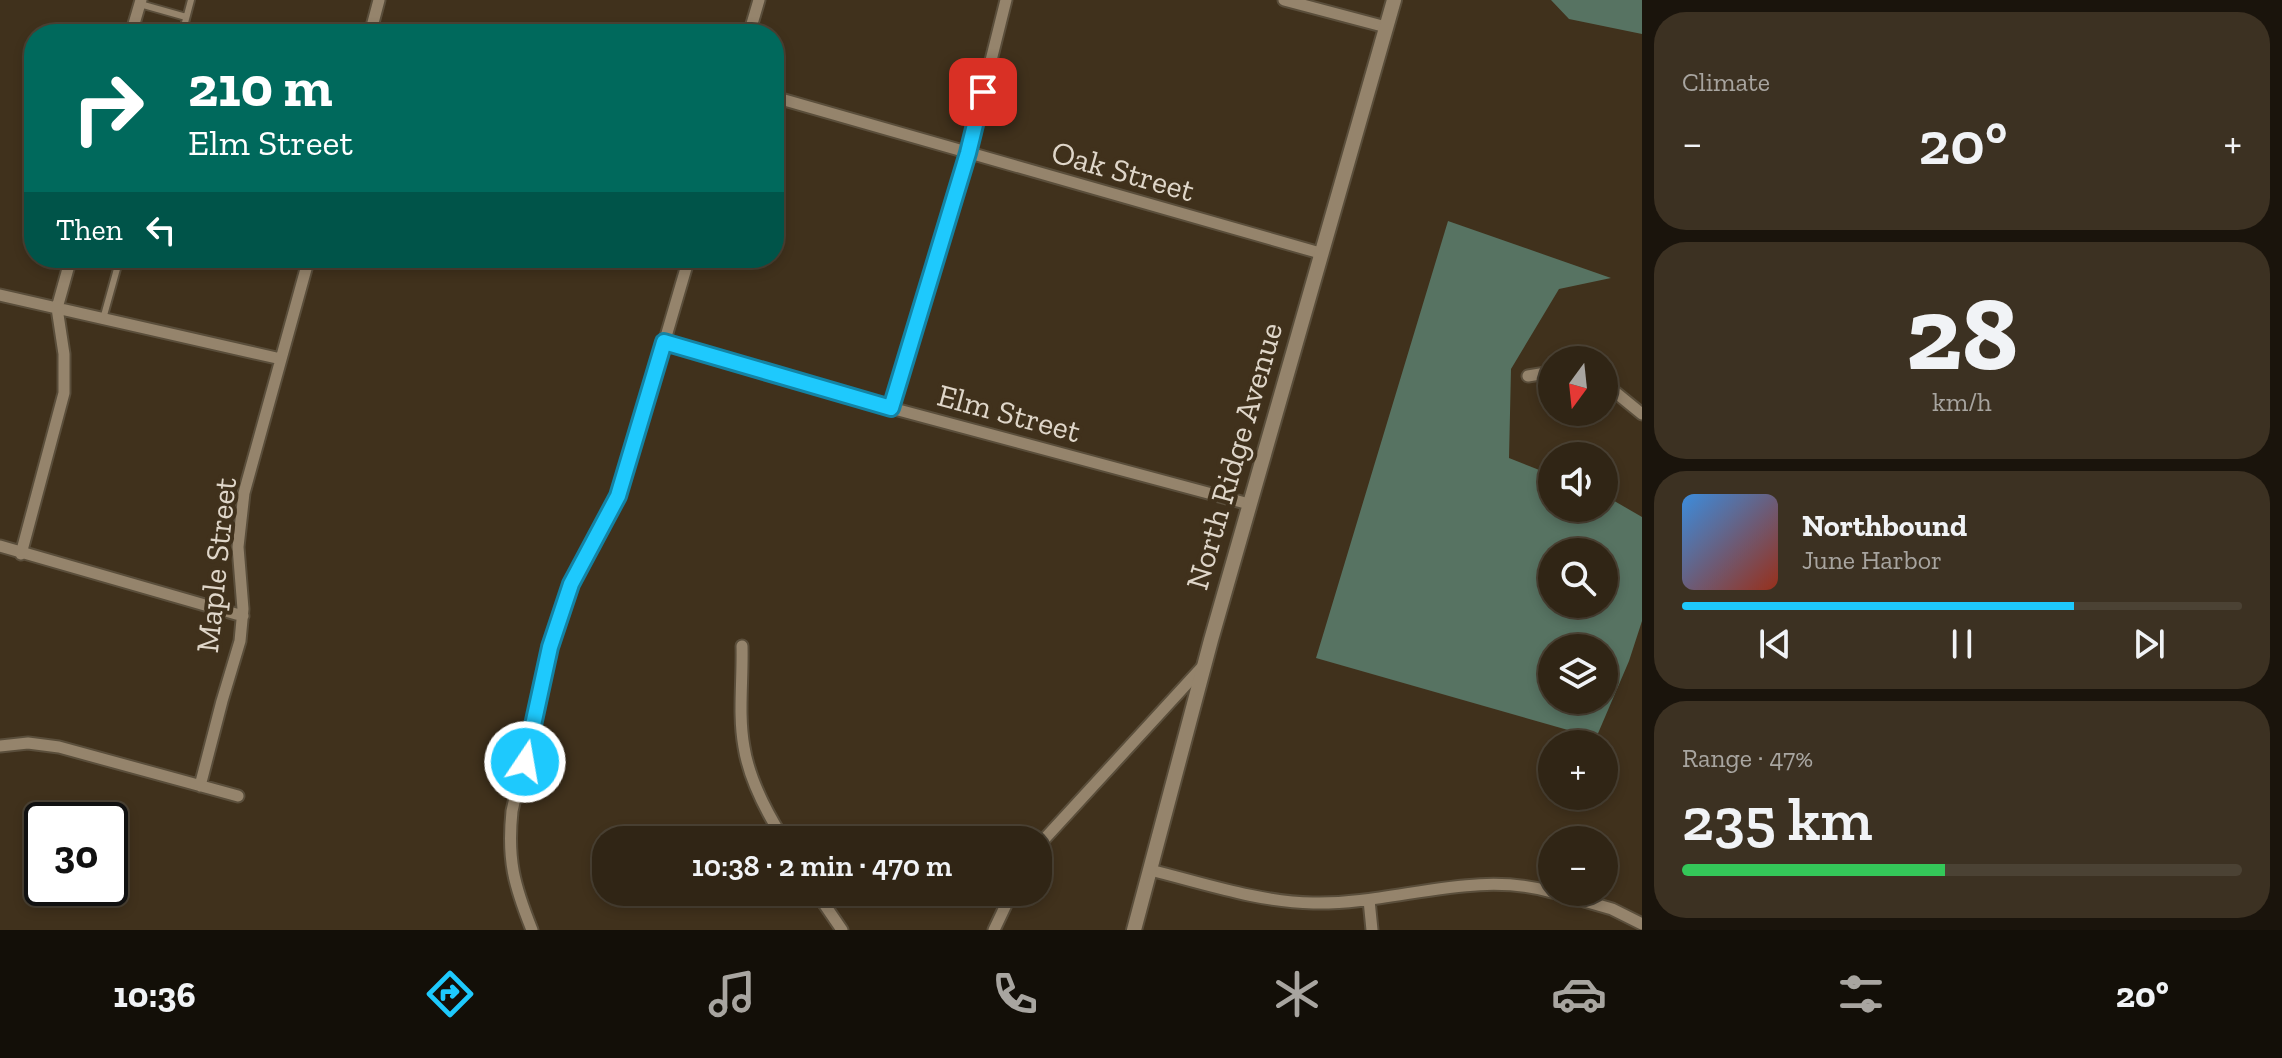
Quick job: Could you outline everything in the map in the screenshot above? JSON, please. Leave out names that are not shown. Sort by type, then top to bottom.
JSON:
[{"type":"street","points":[[373,24],[379,0]]},
{"type":"street","points":[[752,24],[759,0]]},
{"type":"street","points":[[891,408],[968,153],[1006,0]]},
{"type":"street","points":[[1284,0],[1386,27]]},
{"type":"street","name":"North Ridge Avenue","points":[[1134,930],[1249,504],[1394,0]]},
{"type":"street","points":[[133,24],[139,1]]},
{"type":"street","name":"Oak Street","points":[[784,100],[1320,253]]},
{"type":"street","points":[[21,554],[64,393],[64,354],[57,308],[68,268]]},
{"type":"street","name":"Maple Street","points":[[200,786],[240,641],[243,616],[238,547],[244,493],[306,268]]},
{"type":"street","points":[[532,930],[509,854],[512,811],[550,647],[571,584],[618,496],[686,268]]},
{"type":"street","points":[[0,295],[281,359]]},
{"type":"street","name":"Elm Street","points":[[664,342],[891,408],[1249,504]]},
{"type":"street","points":[[1528,376],[1538,374]]},
{"type":"street","points":[[1618,394],[1642,414]]},
{"type":"street","points":[[0,546],[243,616]]},
{"type":"street","points":[[742,646],[744,751],[775,826]]},
{"type":"street","points":[[1052,831],[1205,664]]},
{"type":"street","points":[[0,746],[28,743],[59,747],[238,796]]},
{"type":"street","points":[[1150,870],[1269,897],[1312,903],[1369,900],[1460,885],[1538,888]]},
{"type":"street","points":[[1369,900],[1372,930]]},
{"type":"street","points":[[826,906],[842,930]]},
{"type":"street","points":[[994,930],[1005,906]]},
{"type":"street","points":[[1601,906],[1642,924]]},
{"type":"lane","points":[[184,24],[191,0]]},
{"type":"lane","points":[[139,1],[186,17]]},
{"type":"lane","points":[[103,319],[117,268]]},
{"type":"green space","points":[[1551,0],[1642,0],[1642,34],[1569,19]]},
{"type":"green space","points":[[1448,221],[1611,278],[1559,289],[1511,369],[1509,458],[1538,469],[1538,522],[1618,522],[1618,503],[1642,517],[1642,621],[1618,687],[1618,634],[1538,634],[1538,714],[1606,714],[1599,730],[1568,730],[1316,658]]},
{"type":"route","points":[[525,762],[550,647],[571,584],[623,483],[664,342],[891,408],[968,153],[983,92]]}]
